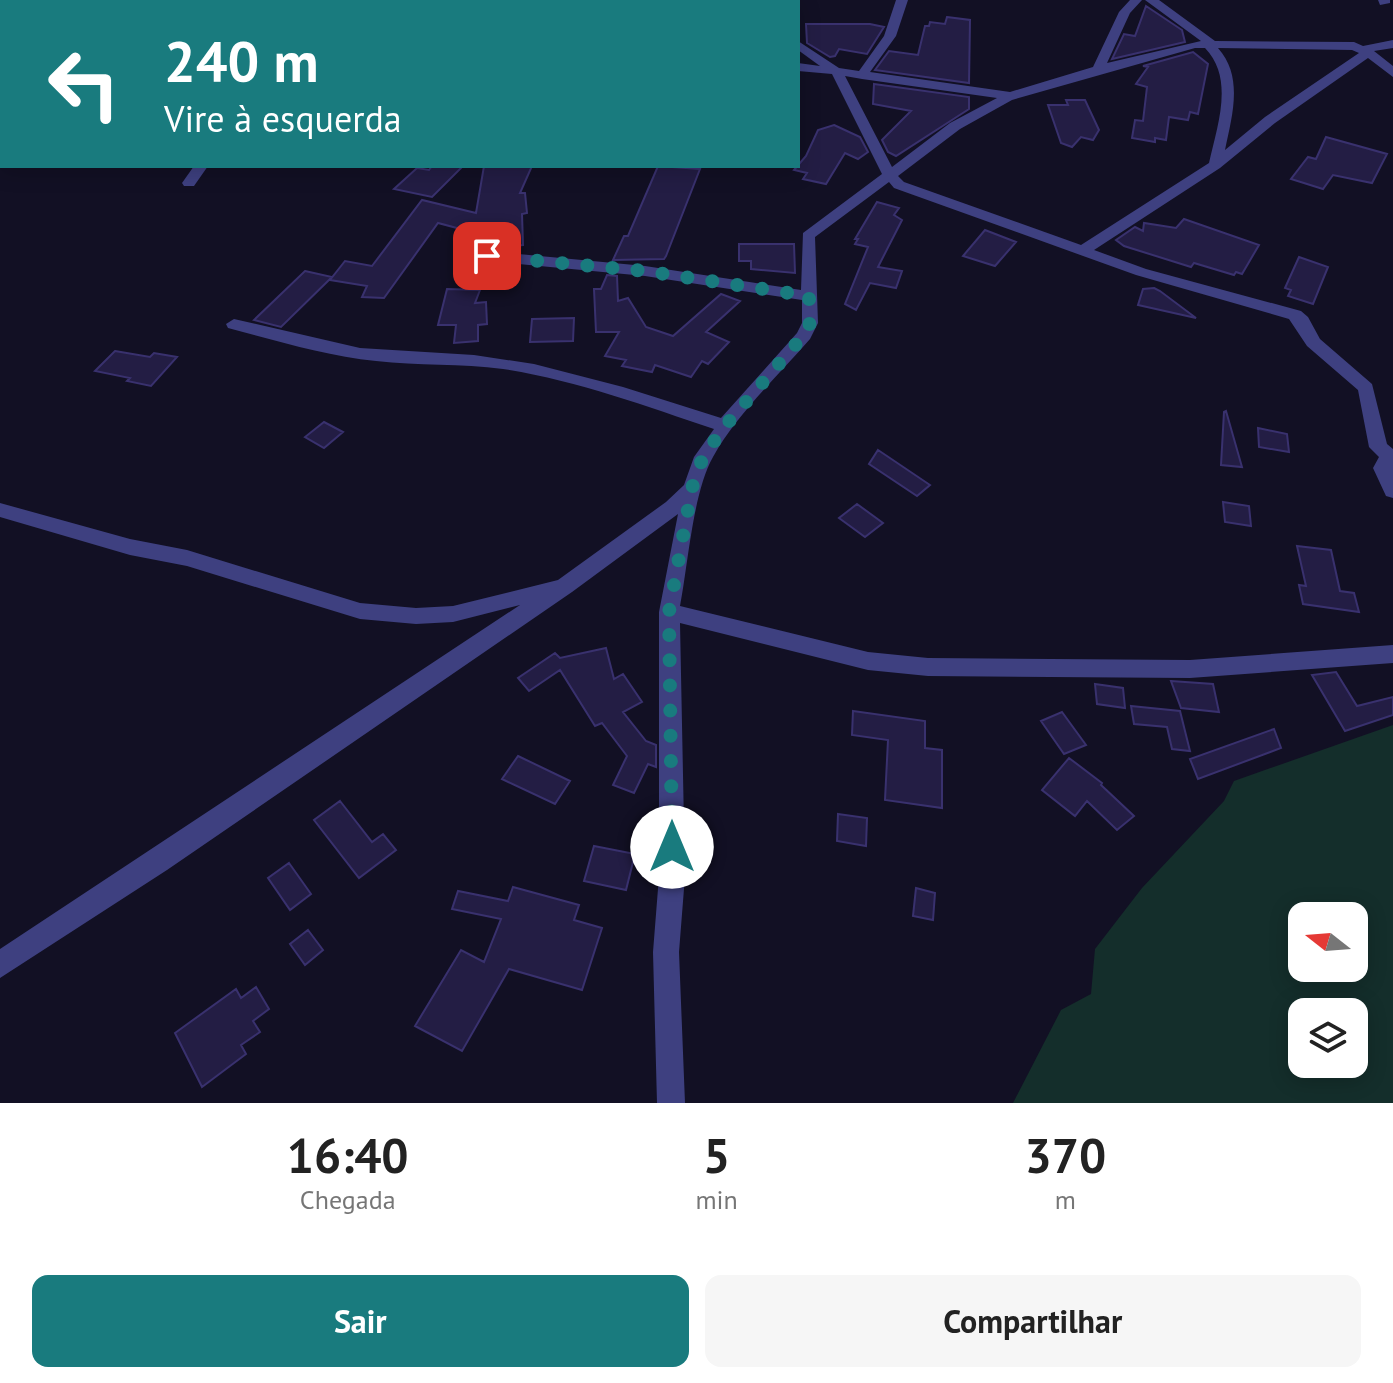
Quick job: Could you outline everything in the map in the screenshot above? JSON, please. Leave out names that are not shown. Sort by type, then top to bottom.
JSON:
[{"type":"street","points":[[862,75],[890,36],[902,0]]},
{"type":"street","points":[[1098,69],[1125,12],[1136,0]]},
{"type":"street","points":[[1151,0],[1183,20],[1210,44],[1222,58],[1228,73],[1215,165]]},
{"type":"street","points":[[671,1103],[666,952],[672,876],[669,612],[692,488],[703,457],[725,426],[804,335],[810,323],[808,236],[955,126],[1009,97],[1098,69],[1195,44],[1342,44],[1367,51],[1393,73]]},
{"type":"street","points":[[1081,252],[1215,165],[1270,120],[1367,51],[1393,44]]},
{"type":"street","points":[[800,46],[836,71],[1009,97]]},
{"type":"street","points":[[800,67],[1009,97]]},
{"type":"street","points":[[836,71],[889,175],[899,185],[1081,252],[1295,315],[1302,321],[1313,342],[1366,388],[1378,447],[1391,457],[1382,468],[1393,491]]},
{"type":"street","points":[[189,183],[200,168]]},
{"type":"street","points":[[487,256],[645,271],[809,296]]},
{"type":"street","points":[[234,324],[310,345],[377,356],[502,363],[527,368],[596,384],[725,426]]},
{"type":"street","points":[[0,965],[158,862],[565,586],[673,507],[692,488]]},
{"type":"street","points":[[0,510],[130,547],[187,558],[360,611],[416,616],[453,614],[565,586]]},
{"type":"street","points":[[669,612],[868,661],[928,667],[1204,669],[1393,654]]},
{"type":"green space","points":[[1393,725],[1393,1103],[1013,1103],[1061,1010],[1091,994],[1095,949],[1142,888],[1224,801],[1234,781]]},
{"type":"building","points":[[1146,6],[1182,30],[1185,42],[1112,59],[1124,34],[1135,36]]},
{"type":"building","points":[[947,17],[970,20],[969,83],[875,70],[889,51],[918,55],[925,26],[929,26],[930,22],[945,24]]},
{"type":"building","points":[[806,24],[870,24],[884,27],[867,54],[839,49],[835,56],[830,57],[807,43]]},
{"type":"building","points":[[1193,52],[1208,64],[1198,114],[1190,112],[1188,120],[1169,117],[1166,140],[1155,138],[1155,142],[1132,138],[1135,120],[1143,121],[1147,87],[1136,84],[1148,67],[1143,66]]},
{"type":"building","points":[[874,84],[969,97],[969,109],[896,156],[888,152],[882,140],[911,111],[873,104]]},
{"type":"building","points":[[1066,100],[1085,100],[1099,130],[1093,140],[1081,137],[1072,147],[1061,143],[1048,105],[1068,105]]},
{"type":"building","points":[[834,125],[860,137],[868,152],[858,159],[845,153],[826,184],[803,179],[807,173],[794,170],[800,168],[818,130]]},
{"type":"building","points":[[1326,137],[1387,154],[1372,183],[1333,175],[1323,189],[1291,179],[1308,157],[1316,159]]},
{"type":"building","points":[[417,168],[461,168],[432,197],[394,189]]},
{"type":"building","points":[[484,168],[531,168],[520,193],[525,193],[527,213],[522,214],[523,245],[478,248],[483,235],[438,223],[384,298],[362,297],[367,286],[330,280],[345,261],[372,266],[422,200],[476,213]]},
{"type":"building","points":[[657,168],[700,169],[664,259],[613,260],[624,236],[628,236]]},
{"type":"building","points":[[877,202],[899,208],[894,215],[902,220],[878,267],[902,271],[896,288],[870,283],[856,310],[845,304],[868,247],[855,244],[858,239],[855,239]]},
{"type":"building","points":[[1184,219],[1259,245],[1242,274],[1236,272],[1234,275],[1194,263],[1191,267],[1124,246],[1116,240],[1135,227],[1143,231],[1144,223],[1176,228]]},
{"type":"building","points":[[985,230],[1016,242],[995,266],[963,256]]},
{"type":"building","points":[[739,244],[794,244],[795,273],[751,269],[751,261],[739,261]]},
{"type":"building","points":[[1299,257],[1328,267],[1313,304],[1288,296],[1291,290],[1285,288]]},
{"type":"building","points":[[305,271],[332,277],[281,327],[254,320]]},
{"type":"building","points":[[607,275],[617,276],[618,301],[628,298],[646,327],[673,336],[721,294],[740,301],[706,332],[729,342],[708,364],[702,361],[691,377],[655,365],[652,372],[622,366],[626,360],[605,356],[619,332],[596,332],[594,289],[601,289]]},
{"type":"building","points":[[1154,288],[1196,318],[1138,305],[1143,289]]},
{"type":"building","points":[[447,289],[480,290],[475,303],[486,302],[487,324],[478,325],[478,341],[454,343],[456,325],[438,325]]},
{"type":"building","points":[[574,318],[573,341],[530,342],[532,319]]},
{"type":"building","points":[[115,351],[150,357],[154,353],[177,357],[151,386],[95,371]]},
{"type":"building","points":[[1226,411],[1242,467],[1221,465]]},
{"type":"building","points":[[324,422],[343,432],[324,448],[305,437]]},
{"type":"building","points":[[1258,428],[1287,434],[1289,452],[1259,447]]},
{"type":"building","points":[[878,450],[930,485],[917,496],[869,464]]},
{"type":"building","points":[[1223,502],[1249,506],[1251,526],[1225,522]]},
{"type":"building","points":[[857,504],[883,523],[865,537],[839,518]]},
{"type":"building","points":[[1297,546],[1331,550],[1340,591],[1354,593],[1359,612],[1303,604],[1299,585],[1306,586]]},
{"type":"building","points":[[606,648],[614,679],[623,674],[642,702],[623,712],[646,741],[656,745],[656,767],[648,764],[634,793],[613,785],[627,756],[602,723],[595,726],[560,670],[529,691],[518,678],[555,653],[560,658]]},
{"type":"building","points":[[1336,672],[1357,706],[1393,697],[1393,715],[1345,731],[1312,675]]},
{"type":"building","points":[[1171,681],[1213,684],[1219,712],[1181,708]]},
{"type":"building","points":[[1095,684],[1123,688],[1125,708],[1097,704]]},
{"type":"building","points":[[1131,706],[1180,711],[1190,751],[1172,749],[1167,727],[1134,724]]},
{"type":"building","points":[[853,711],[925,721],[925,748],[942,750],[942,808],[885,800],[888,740],[852,735]]},
{"type":"building","points":[[1062,712],[1086,745],[1064,754],[1041,721]]},
{"type":"building","points":[[1274,729],[1281,748],[1198,779],[1190,759]]},
{"type":"building","points":[[518,756],[570,781],[555,804],[502,779]]},
{"type":"building","points":[[1069,758],[1102,783],[1134,816],[1117,830],[1087,801],[1075,816],[1042,790]]},
{"type":"building","points":[[340,801],[372,842],[383,834],[396,850],[359,878],[314,820]]},
{"type":"building","points":[[838,814],[867,818],[866,846],[837,841]]},
{"type":"building","points":[[594,846],[635,854],[626,890],[584,881]]},
{"type":"building","points":[[289,863],[311,894],[290,910],[268,878]]},
{"type":"building","points":[[513,887],[579,905],[574,920],[602,928],[582,990],[509,969],[462,1051],[415,1026],[461,950],[484,962],[501,919],[452,909],[458,891],[508,901]]},
{"type":"building","points":[[916,888],[935,893],[933,920],[913,916]]},
{"type":"building","points":[[308,930],[323,950],[305,965],[290,944]]},
{"type":"building","points":[[256,987],[269,1009],[253,1021],[260,1032],[241,1045],[246,1054],[202,1087],[175,1033],[236,989],[241,998]]},
{"type":"route","points":[[487,256],[645,271],[809,296],[810,323],[804,335],[725,426],[703,457],[692,488],[669,612],[672,847]]}]
